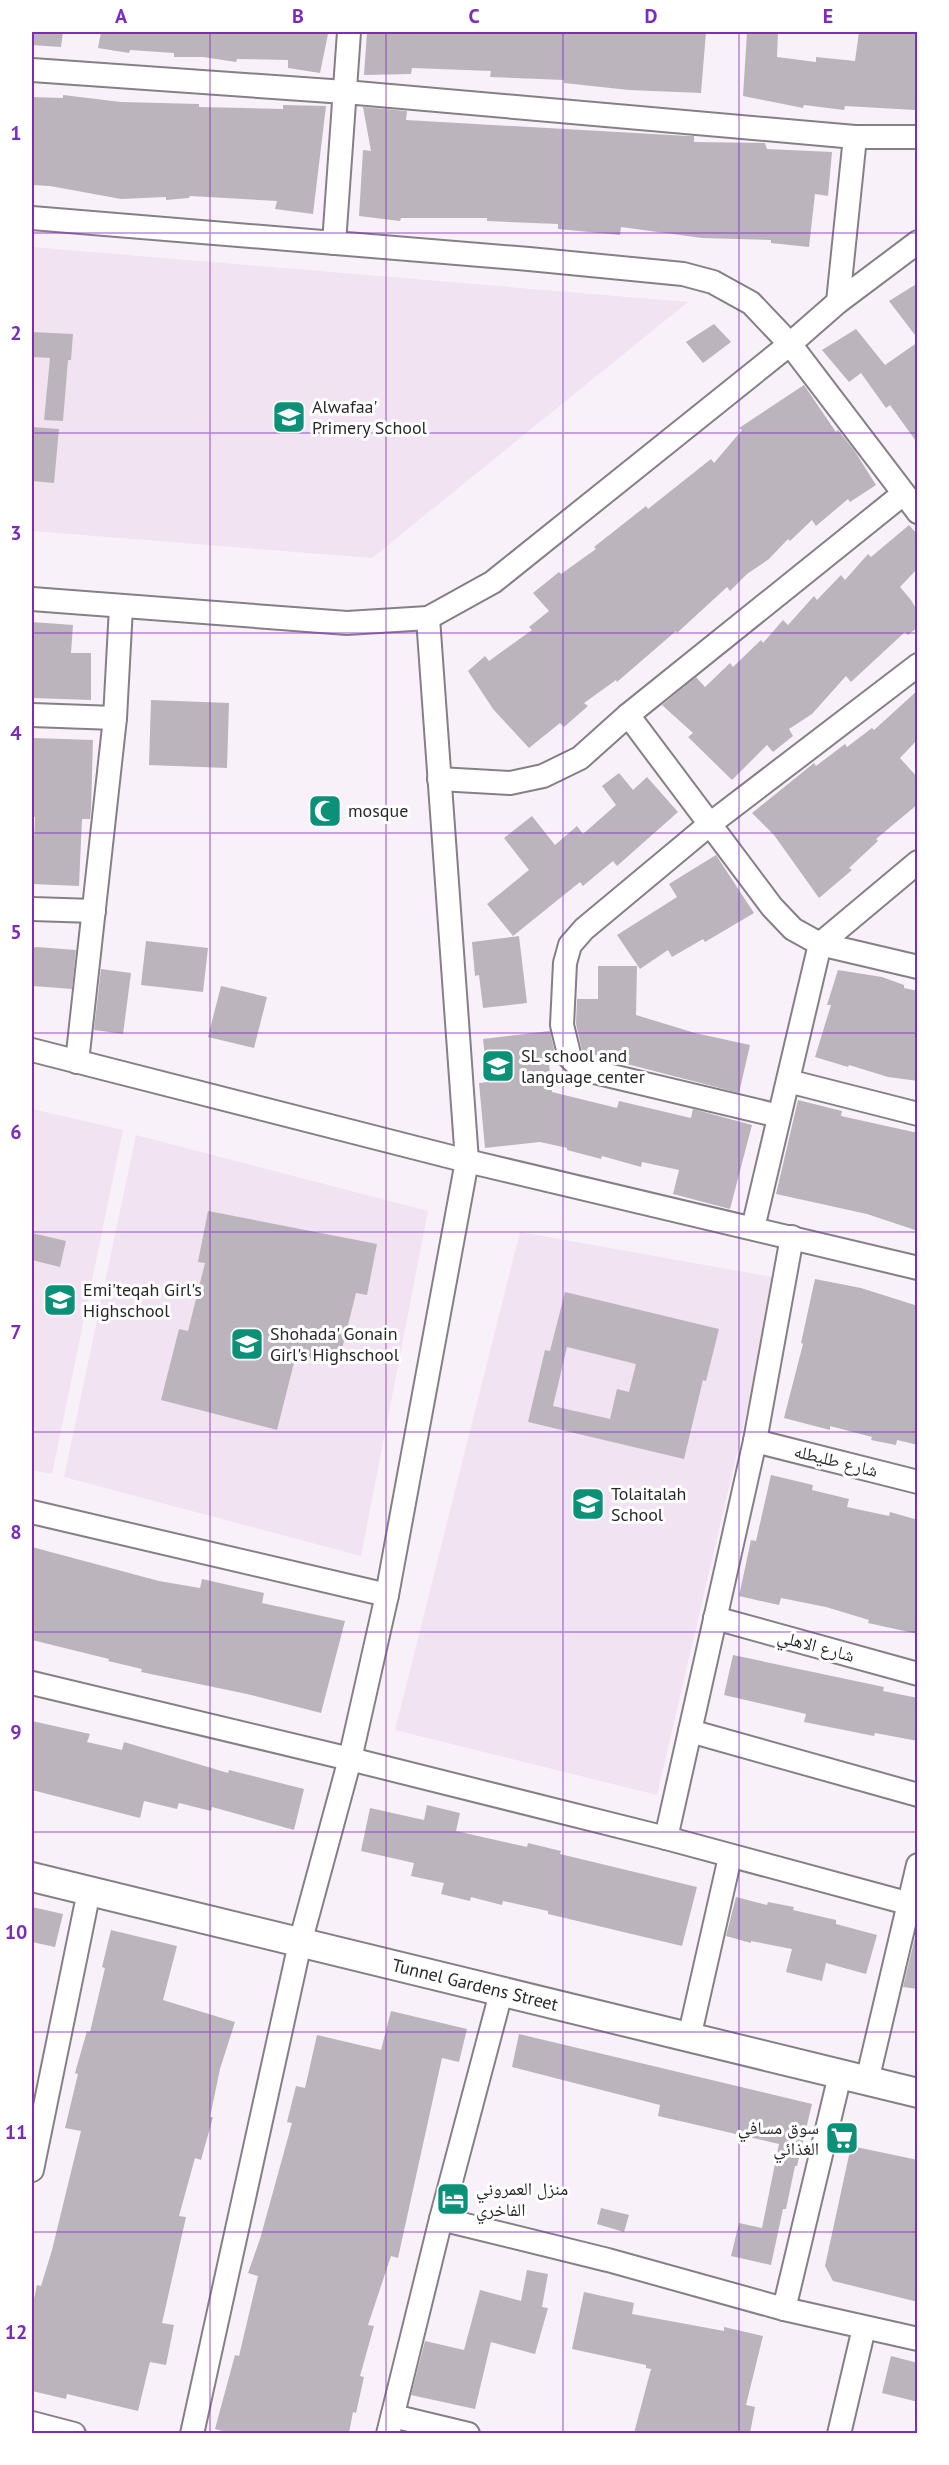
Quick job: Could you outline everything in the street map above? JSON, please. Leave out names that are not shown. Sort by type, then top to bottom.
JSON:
[{"type":"main road","name":"Tunnel Gardens Street","points":[[32,1877],[918,2093]]},
{"type":"street","points":[[334,243],[349,32]]},
{"type":"street","points":[[32,70],[345,92],[855,138],[918,137]]},
{"type":"street","points":[[838,303],[855,138]]},
{"type":"street","points":[[32,218],[683,274],[713,282],[735,292],[751,303],[790,344],[910,503],[628,715],[580,758],[543,776],[510,783],[440,779]]},
{"type":"street","points":[[32,599],[347,623],[428,618],[494,582],[838,303],[913,255]]},
{"type":"street","points":[[77,1062],[115,718],[121,607]]},
{"type":"street","points":[[192,2433],[300,1943],[350,1759],[387,1595],[467,1161],[428,618]]},
{"type":"street","points":[[779,1116],[582,1069],[570,1058],[562,1025],[565,963],[570,945],[584,928],[710,824],[918,664]]},
{"type":"street","points":[[32,715],[115,718]]},
{"type":"street","points":[[628,715],[772,907],[793,929],[819,944],[918,967]]},
{"type":"street","points":[[753,1228],[819,944],[918,862]]},
{"type":"street","points":[[32,909],[94,911]]},
{"type":"street","points":[[32,1050],[467,1161],[918,1268]]},
{"type":"street","points":[[788,1081],[918,1114]]},
{"type":"street","points":[[666,1838],[755,1441],[792,1237]]},
{"type":"street","name":"شارع طليطله","points":[[755,1441],[918,1482]]},
{"type":"street","points":[[32,1512],[387,1595]]},
{"type":"street","name":"شارع الاهلي","points":[[715,1618],[918,1674]]},
{"type":"street","points":[[32,1683],[666,1838],[730,1857],[913,1904]]},
{"type":"street","points":[[690,1731],[918,1795]]},
{"type":"street","points":[[689,2038],[730,1857]]},
{"type":"street","points":[[784,2309],[854,2078],[913,1904],[918,1865]]},
{"type":"street","points":[[32,2170],[89,1891]]},
{"type":"street","points":[[468,2433],[391,2425],[441,2219],[501,1993]]},
{"type":"street","points":[[441,2219],[608,2260],[784,2309],[918,2339]]},
{"type":"street","points":[[839,2433],[864,2328]]},
{"type":"street","points":[[32,2423],[74,2433]]},
{"type":"shaded area","name":"Alwafaa' Primery School","points":[[32,247],[688,302],[372,558],[32,531]]},
{"type":"shaded area","name":"Emi'teqah Girl's Highschool","points":[[32,1109],[123,1130],[52,1474],[32,1470]]},
{"type":"shaded area","name":"Shohada' Gonain Girl's Highschool","points":[[136,1135],[428,1211],[361,1556],[64,1477]]},
{"type":"shaded area","name":"Tolaitalah School","points":[[520,1232],[778,1278],[657,1795],[395,1730]]},
{"type":"building","points":[[32,32],[63,32],[61,47],[32,45]]},
{"type":"building","points":[[101,32],[328,34],[320,73],[288,68],[288,60],[237,59],[236,62],[203,57],[174,57],[174,53],[130,50],[129,53],[98,48]]},
{"type":"building","points":[[367,32],[706,32],[701,93],[629,90],[564,83],[564,80],[490,77],[491,71],[412,68],[411,74],[364,75]]},
{"type":"building","points":[[747,32],[778,32],[777,57],[816,62],[816,57],[855,61],[859,32],[918,32],[915,110],[845,106],[844,110],[804,105],[803,108],[743,96]]},
{"type":"building","points":[[63,95],[121,102],[199,104],[199,107],[283,109],[283,105],[326,106],[313,214],[275,209],[277,201],[190,196],[189,198],[166,200],[166,197],[121,199],[50,186],[32,185],[32,97],[63,98]]},
{"type":"building","points":[[363,107],[407,111],[406,120],[694,136],[694,142],[765,143],[767,149],[832,152],[828,196],[815,194],[809,247],[771,243],[771,240],[702,238],[621,227],[620,235],[558,229],[558,224],[487,221],[487,218],[401,218],[400,221],[359,216],[363,150],[371,151]]},
{"type":"building","points":[[918,283],[918,339],[889,301]]},
{"type":"building","points":[[714,324],[731,342],[703,363],[686,342]]},
{"type":"building","points":[[856,329],[885,365],[918,342],[918,444],[890,405],[886,408],[861,373],[849,382],[822,350]]},
{"type":"building","points":[[32,332],[73,334],[71,360],[68,360],[63,421],[44,420],[50,358],[32,357]]},
{"type":"building","points":[[804,385],[836,432],[838,430],[854,450],[876,485],[850,502],[848,499],[816,526],[812,520],[730,591],[727,587],[677,633],[676,631],[617,682],[616,680],[584,703],[588,706],[564,727],[560,723],[529,748],[493,709],[468,671],[485,656],[489,661],[532,630],[529,627],[549,611],[533,593],[559,572],[561,574],[596,549],[594,547],[646,506],[648,509],[711,459],[714,463],[742,430],[739,428]]},
{"type":"building","points":[[32,427],[59,429],[54,483],[32,481]]},
{"type":"building","points":[[909,525],[918,535],[918,568],[900,587],[918,612],[918,627],[908,635],[905,632],[851,682],[846,676],[812,714],[789,729],[793,736],[773,752],[767,745],[732,780],[688,737],[693,733],[662,705],[696,677],[705,687],[730,663],[733,667],[761,640],[763,643],[783,620],[788,625],[814,596],[817,600],[841,575],[845,580],[868,554],[871,557]]},
{"type":"building","points":[[32,622],[73,625],[71,653],[91,653],[91,700],[32,698]]},
{"type":"building","points":[[918,690],[918,739],[900,758],[918,778],[918,804],[876,839],[878,841],[849,868],[852,870],[819,898],[774,835],[752,813],[814,763],[816,766],[845,744],[847,747],[872,728],[874,730]]},
{"type":"building","points":[[151,700],[229,703],[227,768],[149,765]]},
{"type":"building","points":[[33,738],[93,740],[91,810],[90,819],[82,819],[79,886],[32,884],[35,817],[32,817]]},
{"type":"building","points":[[619,773],[633,790],[647,777],[678,812],[617,866],[613,861],[583,886],[580,882],[513,936],[487,904],[529,870],[504,838],[532,816],[555,845],[577,826],[583,834],[616,805],[602,786]]},
{"type":"building","points":[[716,855],[754,913],[705,942],[703,939],[672,957],[668,950],[640,969],[617,935],[677,897],[669,884]]},
{"type":"building","points":[[519,936],[527,1003],[483,1008],[479,975],[475,976],[472,942]]},
{"type":"building","points":[[146,941],[208,948],[203,992],[141,985]]},
{"type":"building","points":[[32,948],[76,950],[72,989],[33,986]]},
{"type":"building","points":[[598,966],[637,966],[636,1015],[695,1033],[750,1045],[739,1093],[627,1064],[630,1055],[586,1055],[582,1051],[576,1024],[577,999],[598,999]]},
{"type":"building","points":[[101,969],[131,973],[123,1034],[94,1030]]},
{"type":"building","points":[[838,970],[882,977],[904,985],[904,988],[918,991],[918,1081],[888,1077],[815,1057],[831,1005],[827,1005]]},
{"type":"building","points":[[221,986],[267,997],[254,1048],[208,1037]]},
{"type":"building","points":[[550,1031],[555,1054],[548,1054],[552,1092],[617,1108],[619,1101],[691,1118],[693,1109],[752,1125],[730,1209],[673,1194],[679,1170],[642,1162],[641,1167],[602,1156],[601,1159],[540,1142],[485,1148],[479,1083],[488,1082],[483,1039]]},
{"type":"building","points":[[798,1100],[842,1111],[841,1116],[918,1133],[918,1231],[867,1214],[776,1194]]},
{"type":"building","points":[[208,1211],[377,1244],[367,1295],[356,1293],[338,1365],[296,1355],[277,1430],[161,1400],[179,1329],[188,1331],[205,1263],[198,1262]]},
{"type":"building","points":[[32,1233],[66,1241],[60,1267],[32,1260]]},
{"type":"building","points":[[815,1279],[861,1288],[918,1306],[918,1445],[897,1440],[896,1445],[871,1440],[872,1437],[830,1426],[830,1430],[784,1418],[803,1344],[801,1343]]},
{"type":"building","points":[[565,1292],[719,1329],[706,1381],[703,1380],[684,1459],[528,1422],[545,1350],[550,1351]],"holes":[[[567,1347],[636,1364],[629,1392],[617,1389],[610,1419],[553,1406]]]},
{"type":"building","points":[[771,1475],[813,1485],[812,1490],[849,1499],[847,1507],[889,1516],[890,1512],[918,1520],[918,1634],[868,1623],[869,1620],[826,1607],[781,1598],[779,1605],[739,1596],[751,1540],[756,1541]]},
{"type":"building","points":[[32,1547],[159,1581],[200,1588],[202,1579],[264,1593],[262,1603],[345,1621],[321,1713],[247,1694],[141,1672],[142,1669],[108,1661],[109,1659],[32,1640]]},
{"type":"building","points":[[733,1655],[884,1687],[883,1691],[918,1698],[918,1741],[875,1733],[874,1736],[804,1722],[806,1714],[724,1695]]},
{"type":"building","points":[[32,1721],[90,1734],[87,1742],[122,1750],[124,1742],[228,1773],[229,1770],[304,1789],[294,1830],[212,1807],[211,1811],[179,1803],[177,1809],[144,1801],[140,1818],[32,1790]]},
{"type":"building","points":[[427,1805],[460,1813],[456,1831],[527,1847],[528,1843],[561,1851],[560,1854],[697,1887],[682,1946],[503,1901],[502,1905],[471,1897],[470,1901],[441,1894],[444,1883],[411,1876],[414,1863],[361,1851],[370,1808],[424,1820]]},
{"type":"building","points":[[736,1897],[767,1905],[768,1902],[794,1907],[793,1910],[836,1920],[836,1924],[877,1935],[866,1974],[826,1963],[822,1981],[786,1972],[792,1949],[751,1941],[751,1943],[726,1936]]},
{"type":"building","points":[[32,1907],[63,1914],[55,1947],[32,1942]]},
{"type":"building","points":[[111,1930],[177,1946],[163,2000],[235,2022],[220,2069],[210,2117],[213,2117],[201,2160],[195,2158],[179,2216],[186,2217],[162,2323],[174,2325],[166,2365],[150,2362],[138,2411],[67,2394],[66,2399],[32,2391],[32,2308],[37,2285],[41,2286],[52,2250],[81,2131],[65,2128],[78,2074],[75,2073],[87,2031],[90,2032],[105,1968],[102,1967]]},
{"type":"building","points":[[916,1933],[918,1933],[918,1989],[903,1987]]},
{"type":"building","points":[[391,2011],[467,2029],[459,2062],[442,2058],[398,2258],[391,2256],[368,2325],[374,2326],[360,2376],[364,2377],[356,2413],[353,2412],[349,2433],[230,2433],[215,2429],[235,2355],[239,2356],[258,2276],[248,2273],[260,2239],[292,2123],[287,2122],[296,2086],[305,2088],[317,2035],[381,2050]]},
{"type":"building","points":[[519,2034],[812,2104],[786,2209],[783,2209],[771,2265],[731,2256],[739,2223],[762,2228],[779,2144],[658,2116],[660,2105],[512,2067]]},
{"type":"building","points":[[851,2146],[918,2160],[918,2302],[833,2281],[825,2266]]},
{"type":"building","points":[[601,2208],[629,2215],[624,2232],[597,2224]]},
{"type":"building","points":[[527,2270],[548,2274],[542,2307],[548,2308],[535,2354],[491,2342],[475,2409],[411,2395],[425,2341],[464,2350],[480,2290],[521,2301]]},
{"type":"building","points":[[584,2292],[634,2303],[632,2314],[724,2331],[724,2327],[763,2336],[746,2405],[755,2407],[750,2433],[634,2433],[651,2369],[646,2368],[646,2365],[572,2349]]},
{"type":"building","points":[[891,2356],[918,2363],[918,2402],[882,2393]]},
{"type":"place","name":"Alwafaa' Primery School","points":[[289,417]]},
{"type":"place","name":"mosque","points":[[325,811]]},
{"type":"place","name":"SL school and language center","points":[[498,1066]]},
{"type":"place","name":"Emi'teqah Girl's Highschool","points":[[60,1300]]},
{"type":"place","name":"Shohada' Gonain Girl's Highschool","points":[[247,1344]]},
{"type":"place","name":"Tolaitalah School","points":[[588,1504]]},
{"type":"place","name":"سوق مسافي الغذائي","points":[[842,2138]]},
{"type":"place","name":"منزل العمروني الفاخري","points":[[453,2199]]}]
